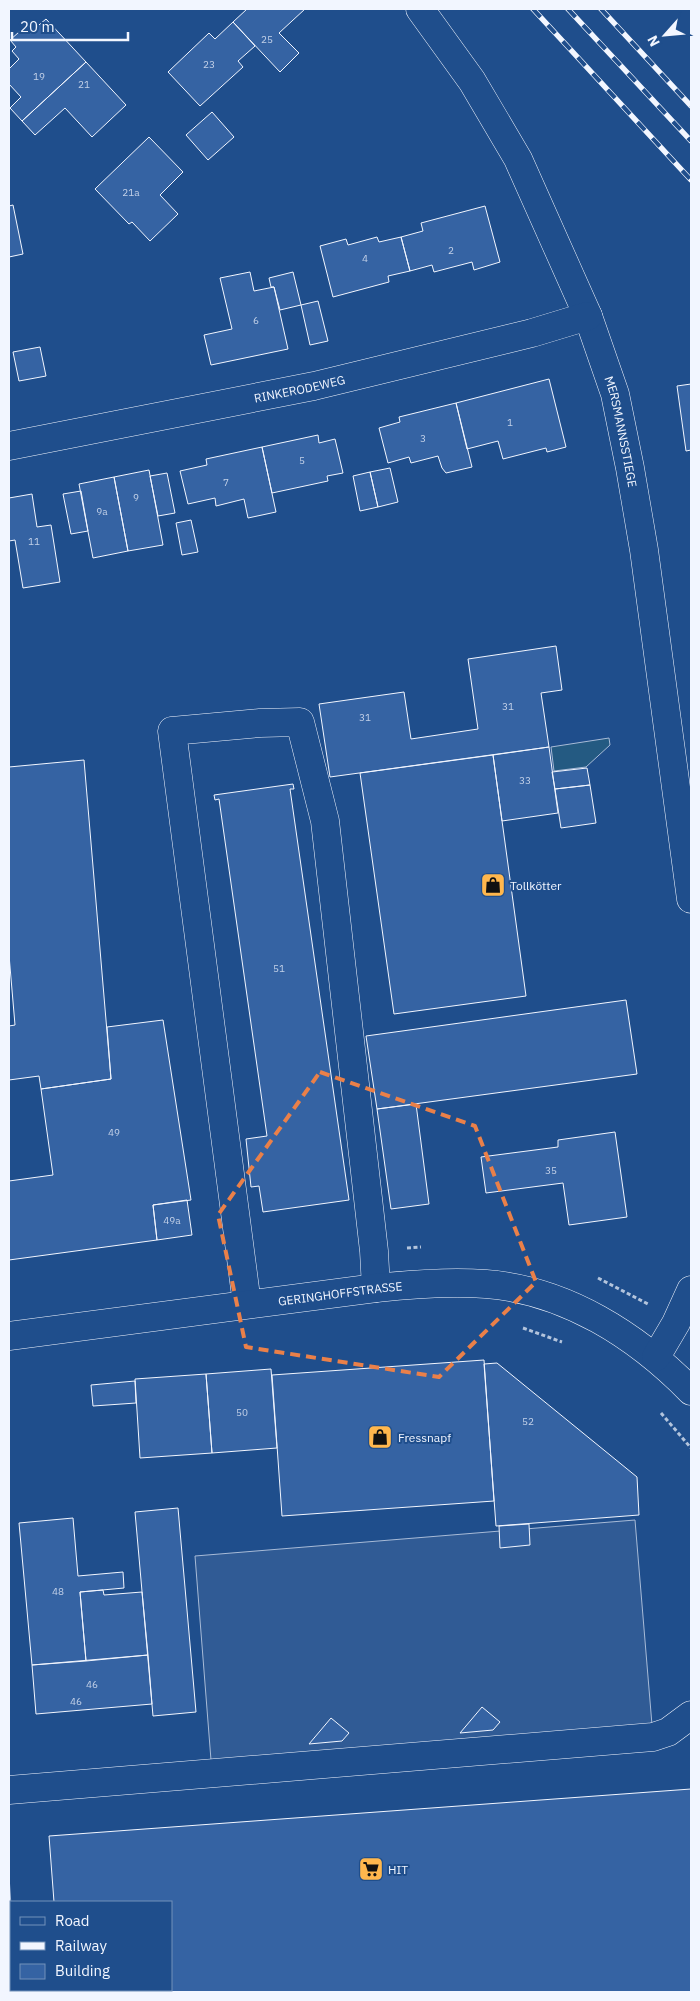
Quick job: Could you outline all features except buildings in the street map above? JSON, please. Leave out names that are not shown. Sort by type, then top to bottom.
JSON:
[{"type":"street","name":"MERSMANNSSTIEGE","points":[[420,9],[472,81],[518,159],[588,316],[615,394],[632,477],[644,550],[691,899]]},
{"type":"street","name":"RINKERODEWEG","points":[[9,446],[314,386],[532,333],[588,316]]},
{"type":"street","points":[[247,1304],[172,731],[260,723],[300,722],[325,821],[374,1251],[376,1288]]},
{"type":"street","name":"GERINGHOFFSTRASSE","points":[[9,1336],[376,1288],[428,1283],[465,1283],[488,1284],[537,1294],[587,1314],[656,1357]]},
{"type":"street","points":[[691,1290],[676,1323],[656,1357],[691,1391]]},
{"type":"street","points":[[9,1790],[652,1737],[668,1732],[691,1715]]},
{"type":"path","points":[[518,1326],[567,1344]]},
{"type":"path","points":[[655,1407],[691,1448]]},
{"type":"highlighted area","points":[[320,1072],[475,1126],[536,1282],[439,1377],[246,1347],[218,1215]]},
{"type":"shaded area","points":[[609,738],[610,745],[586,767],[554,771],[551,747]]},
{"type":"shaded area","points":[[635,1520],[653,1737],[212,1773],[195,1556]]},
{"type":"shaded area","points":[[9,1876],[10,1991],[18,1992],[9,1992]]},
{"type":"railway","points":[[533,9],[691,180]]},
{"type":"railway","points":[[568,9],[691,141]]},
{"type":"railway","points":[[601,9],[691,106]]},
{"type":"place","name":"Tollkötter","points":[[493,885]]},
{"type":"place","name":"Fressnapf","points":[[380,1437]]},
{"type":"place","name":"HIT","points":[[371,1869]]}]
